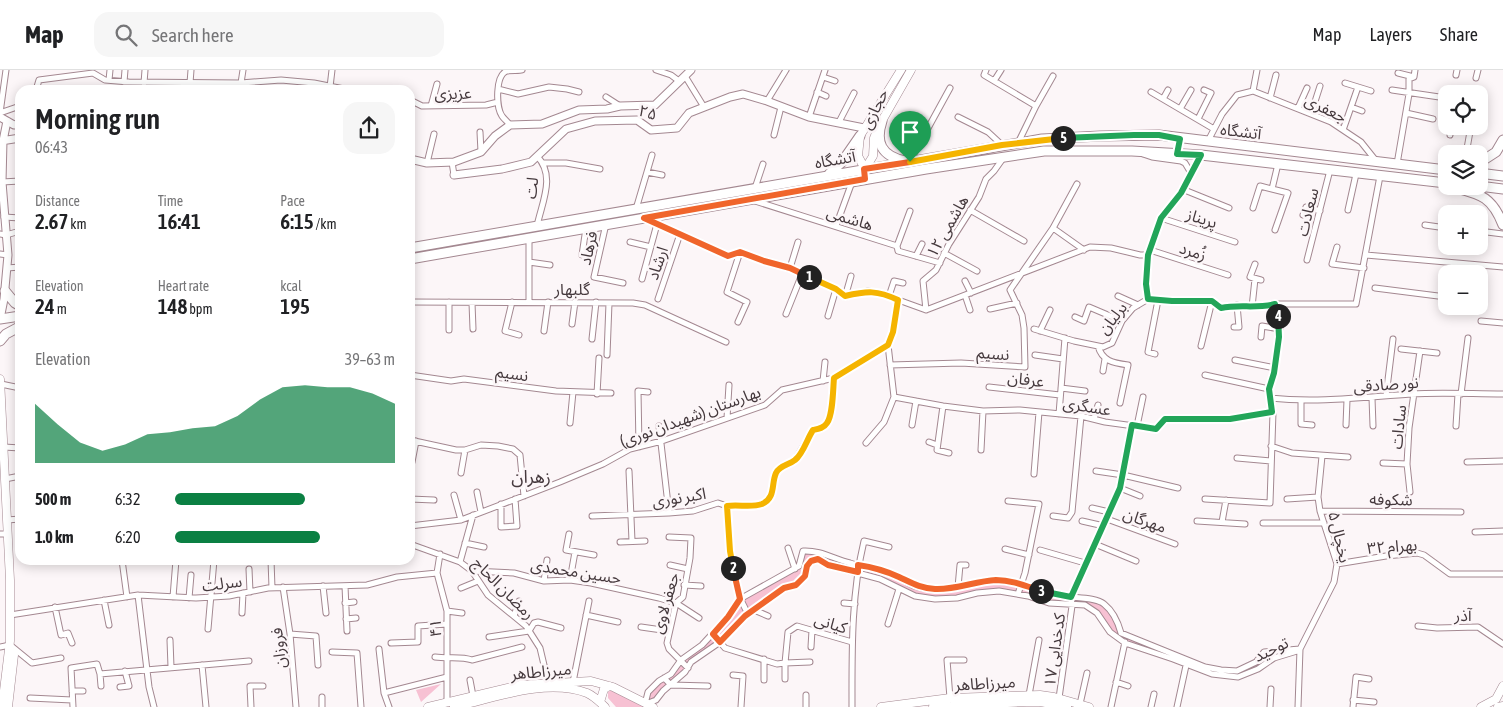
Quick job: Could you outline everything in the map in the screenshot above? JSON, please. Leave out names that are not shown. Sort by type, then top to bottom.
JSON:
[{"type":"main road","name":"حجازی","points":[[864,169],[858,156],[862,132],[901,70]]},
{"type":"main road","name":"حجازی","points":[[864,169],[873,156],[874,138],[882,120],[911,70]]},
{"type":"main road","points":[[889,89],[898,93]]},
{"type":"main road","points":[[882,120],[878,138],[883,149],[889,156],[910,162]]},
{"type":"main road","points":[[827,176],[842,162],[862,132]]},
{"type":"main road","name":"آتشگاه","points":[[415,247],[1002,145],[1042,140],[1159,135],[1180,139],[1438,168]]},
{"type":"main road","points":[[1177,154],[1180,139]]},
{"type":"main road","points":[[1488,157],[1496,152],[1503,140]]},
{"type":"main road","name":"آتشگاه","points":[[415,258],[852,181],[1044,151],[1132,151],[1201,155],[1438,183]]},
{"type":"main road","points":[[864,169],[865,179]]},
{"type":"main road","points":[[1488,174],[1503,176]]},
{"type":"main road","points":[[1488,187],[1503,189]]},
{"type":"main road","name":"آتشگاه","points":[[1478,195],[1495,207],[1503,226]]},
{"type":"main road","points":[[1503,221],[1503,226]]},
{"type":"main road","points":[[3,297],[15,303]]},
{"type":"main road","points":[[0,320],[15,317]]},
{"type":"main road","points":[[0,330],[15,328]]},
{"type":"main road","points":[[0,341],[6,334],[15,329]]},
{"type":"main road","points":[[0,381],[4,447],[3,496],[7,520],[4,534],[10,615],[10,645],[2,707]]},
{"type":"main road","points":[[8,707],[14,655],[10,645]]},
{"type":"main road","name":"میرزاطاهر","points":[[451,705],[473,696],[520,684],[591,681],[609,686],[649,705]]},
{"type":"main road","points":[[603,705],[604,689],[609,686]]},
{"type":"main road","points":[[1481,707],[1496,699],[1503,686]]},
{"type":"main road","name":"میرزاطاهر","points":[[428,707],[486,703],[522,691],[549,688],[588,693],[603,705]]},
{"type":"main road","name":"میرزاطاهر","points":[[881,707],[950,698],[1029,695],[1059,698],[1085,706]]},
{"type":"main road","name":"میرزاطاهر","points":[[933,707],[1026,702],[1040,702],[1067,707]]},
{"type":"main road","points":[[1498,707],[1503,706]]},
{"type":"street","points":[[6,70],[0,113],[15,108]]},
{"type":"street","points":[[110,70],[110,80]]},
{"type":"street","points":[[124,82],[125,70]]},
{"type":"street","points":[[144,83],[145,70]]},
{"type":"street","points":[[190,83],[191,70]]},
{"type":"street","points":[[241,83],[243,70]]},
{"type":"street","points":[[330,85],[332,70]]},
{"type":"street","points":[[510,125],[501,115],[498,89],[502,75],[508,70],[522,70]]},
{"type":"street","points":[[656,70],[682,78],[704,107]]},
{"type":"street","points":[[415,160],[427,163],[452,162],[481,152],[495,136],[510,125],[542,124],[579,110],[655,105],[691,70]]},
{"type":"street","points":[[767,101],[786,70]]},
{"type":"street","points":[[809,117],[825,70]]},
{"type":"street","points":[[986,70],[984,75],[1036,106]]},
{"type":"street","points":[[994,81],[1001,70]]},
{"type":"street","points":[[1208,142],[1222,114],[1237,95],[1253,91],[1257,70]]},
{"type":"street","points":[[1397,164],[1409,94],[1409,80],[1414,77],[1415,70]]},
{"type":"street","points":[[1476,78],[1478,70]]},
{"type":"street","points":[[38,85],[39,80],[74,72],[92,73],[105,80],[124,82],[241,83],[280,80],[316,85]]},
{"type":"street","points":[[1398,73],[1414,77]]},
{"type":"street","points":[[1270,98],[1276,75]]},
{"type":"street","points":[[1018,143],[1053,76]]},
{"type":"street","points":[[822,77],[835,81]]},
{"type":"street","points":[[1345,82],[1371,91]]},
{"type":"street","points":[[431,106],[437,84]]},
{"type":"street","points":[[1311,114],[1320,86]]},
{"type":"street","points":[[498,89],[518,94],[549,87],[579,92]]},
{"type":"street","points":[[1343,130],[1358,87]]},
{"type":"street","points":[[910,162],[950,88]]},
{"type":"street","points":[[1298,108],[1307,88]]},
{"type":"street","points":[[1163,99],[1168,90]]},
{"type":"street","points":[[1180,109],[1191,90]]},
{"type":"street","points":[[1198,120],[1211,93],[1204,90]]},
{"type":"street","points":[[1392,90],[1438,97]]},
{"type":"street","name":"جعفری","points":[[1253,91],[1331,122],[1361,142],[1378,162]]},
{"type":"street","points":[[817,92],[826,96]]},
{"type":"street","points":[[1151,92],[1214,129]]},
{"type":"street","points":[[839,122],[854,93]]},
{"type":"street","name":"۲۵","points":[[454,175],[502,169],[531,162],[566,130],[595,121],[637,120],[651,130],[677,128],[689,113],[743,94],[809,117],[839,122],[862,132]]},
{"type":"street","points":[[606,97],[620,106]]},
{"type":"street","name":"عزیزی","points":[[415,102],[422,106],[431,106],[486,105],[498,102]]},
{"type":"street","points":[[774,135],[781,107]]},
{"type":"street","points":[[1351,107],[1362,111]]},
{"type":"street","points":[[1406,113],[1434,119]]},
{"type":"street","points":[[0,117],[15,125]]},
{"type":"street","points":[[958,117],[988,132],[1002,145]]},
{"type":"street","points":[[0,320],[7,268],[3,234],[2,141],[7,121]]},
{"type":"street","points":[[480,132],[481,152]]},
{"type":"street","points":[[427,163],[434,134]]},
{"type":"street","points":[[2,141],[15,139]]},
{"type":"street","points":[[1132,151],[1152,157],[1181,161],[1185,163],[1191,173]]},
{"type":"street","points":[[636,209],[652,155]]},
{"type":"street","points":[[1201,155],[1182,189],[1161,218],[1149,253],[1146,284],[1148,299],[1212,301],[1221,308],[1275,304],[1356,304],[1380,176]]},
{"type":"street","name":"لت","points":[[537,156],[544,163],[548,182],[537,226]]},
{"type":"street","name":"۱۲ هاشمی","points":[[926,310],[923,281],[936,270],[944,253],[979,197],[986,179],[1004,156]]},
{"type":"street","points":[[452,162],[454,175]]},
{"type":"street","points":[[544,163],[566,162],[600,169]]},
{"type":"street","points":[[755,188],[763,164]]},
{"type":"street","points":[[1272,189],[1278,164]]},
{"type":"street","name":"سعادت","points":[[1307,260],[1330,170]]},
{"type":"street","points":[[647,172],[662,175]]},
{"type":"street","points":[[1348,210],[1356,174]]},
{"type":"street","points":[[836,226],[852,181]]},
{"type":"street","points":[[2,186],[15,182]]},
{"type":"street","points":[[1021,274],[1053,228],[1078,184]]},
{"type":"street","points":[[1253,208],[1260,186],[1288,193],[1274,230]]},
{"type":"street","points":[[1182,189],[1229,208]]},
{"type":"street","name":"هاشمی","points":[[750,199],[897,246],[898,251],[940,263]]},
{"type":"street","points":[[1303,215],[1306,207],[1320,211]]},
{"type":"street","points":[[970,210],[1024,240]]},
{"type":"street","points":[[897,246],[910,211]]},
{"type":"street","points":[[4,217],[15,218]]},
{"type":"street","points":[[644,218],[728,256],[740,252],[790,268],[836,289],[845,296]]},
{"type":"street","name":"پریناز","points":[[1161,218],[1235,242]]},
{"type":"street","name":"فرهاد","points":[[606,224],[594,277],[623,283]]},
{"type":"street","points":[[642,279],[658,224]]},
{"type":"street","points":[[1425,226],[1438,227]]},
{"type":"street","points":[[582,255],[586,227]]},
{"type":"street","points":[[1053,228],[1084,250]]},
{"type":"street","points":[[1488,232],[1503,234]]},
{"type":"street","name":"ارشاد","points":[[658,300],[680,234]]},
{"type":"street","points":[[529,237],[529,302]]},
{"type":"street","points":[[630,242],[651,247]]},
{"type":"street","points":[[790,268],[798,242]]},
{"type":"street","points":[[916,256],[922,244]]},
{"type":"street","name":"زُمرد","points":[[926,310],[1090,247],[1111,248],[1140,255],[1149,253],[1228,276]]},
{"type":"street","points":[[1337,247],[1332,264],[1364,268]]},
{"type":"street","points":[[738,322],[747,302],[727,292],[740,252]]},
{"type":"street","points":[[944,253],[977,271]]},
{"type":"street","points":[[1366,255],[1503,267]]},
{"type":"street","points":[[529,262],[550,265]]},
{"type":"street","points":[[1252,307],[1258,279],[1250,277],[1256,264]]},
{"type":"street","points":[[7,268],[15,268]]},
{"type":"street","points":[[786,314],[802,274]]},
{"type":"street","name":"نسیم","points":[[890,365],[961,363],[1025,367],[1024,328],[1017,304],[1010,290],[1021,274]]},
{"type":"street","points":[[845,296],[851,276]]},
{"type":"street","points":[[889,296],[894,281],[902,283]]},
{"type":"street","points":[[965,281],[971,293]]},
{"type":"street","points":[[1375,288],[1438,296]]},
{"type":"street","points":[[828,316],[836,289]]},
{"type":"street","points":[[845,296],[868,291],[889,296],[926,310]]},
{"type":"street","points":[[965,295],[970,310]]},
{"type":"street","points":[[1118,296],[1138,305]]},
{"type":"street","name":"برلیان","points":[[1050,310],[1037,330],[1103,347],[1112,343],[1122,320],[1133,308],[1148,299]]},
{"type":"street","points":[[866,443],[884,422],[894,397],[888,345],[893,332],[898,300]]},
{"type":"street","points":[[1155,354],[1148,352],[1158,300]]},
{"type":"street","points":[[1202,346],[1212,301]]},
{"type":"street","name":"گلبهار","points":[[415,302],[632,303],[645,305],[726,342]]},
{"type":"street","points":[[449,302],[449,330]]},
{"type":"street","points":[[472,302],[473,329]]},
{"type":"street","points":[[512,302],[505,331],[519,335]]},
{"type":"street","points":[[544,331],[548,302]]},
{"type":"street","points":[[572,324],[575,302]]},
{"type":"street","points":[[592,339],[596,302]]},
{"type":"street","points":[[607,355],[609,303]]},
{"type":"street","points":[[990,309],[1017,304]]},
{"type":"street","points":[[1205,499],[1270,503],[1272,412],[1269,389],[1275,368],[1280,329],[1275,304]]},
{"type":"street","points":[[1234,327],[1238,327],[1237,306]]},
{"type":"street","points":[[1075,317],[1084,320],[1089,307],[1122,320]]},
{"type":"street","points":[[1481,321],[1503,323]]},
{"type":"street","points":[[1261,337],[1262,326],[1280,329]]},
{"type":"street","points":[[1059,414],[1065,338]]},
{"type":"street","points":[[1456,426],[1468,338]]},
{"type":"street","points":[[1386,396],[1393,339]]},
{"type":"street","name":"بهارستان (شهیدان نوری)","points":[[415,525],[461,520],[560,482],[602,464],[630,449],[662,441],[765,405],[782,390],[834,378],[888,345]]},
{"type":"street","points":[[1098,346],[1100,354],[1105,359],[1128,365],[1120,403]]},
{"type":"street","points":[[1401,349],[1437,352]]},
{"type":"street","name":"سادات","points":[[1410,492],[1407,464],[1420,351]]},
{"type":"street","points":[[1035,355],[1063,358]]},
{"type":"street","points":[[597,394],[599,358]]},
{"type":"street","points":[[1103,371],[1105,359]]},
{"type":"street","points":[[1235,360],[1275,368]]},
{"type":"street","points":[[823,381],[825,362]]},
{"type":"street","points":[[1205,375],[1269,389]]},
{"type":"street","name":"نسیم","points":[[415,376],[451,381],[464,379],[573,392],[611,393]]},
{"type":"street","name":"اکبر نوری","points":[[592,516],[632,516],[693,511],[718,503],[727,506],[762,504],[772,495],[776,472],[781,467],[795,460],[813,430],[819,429],[827,423],[830,415],[834,378]]},
{"type":"street","points":[[0,381],[15,386]]},
{"type":"street","points":[[727,418],[730,385]]},
{"type":"street","name":"عرفان","points":[[989,387],[1060,395]]},
{"type":"street","points":[[1061,388],[1085,391]]},
{"type":"street","points":[[639,447],[638,391],[648,392]]},
{"type":"street","points":[[570,423],[573,392]]},
{"type":"street","name":"نور صادقی","points":[[1270,398],[1301,401],[1347,400],[1414,394],[1503,394]]},
{"type":"street","name":"عسگری","points":[[894,397],[943,406],[983,410],[1020,410],[1081,416],[1156,429],[1165,419],[1230,419],[1272,412]]},
{"type":"street","points":[[1071,597],[1120,488],[1134,425],[1143,397]]},
{"type":"street","points":[[1372,398],[1373,426]]},
{"type":"street","points":[[1346,425],[1347,400]]},
{"type":"street","points":[[912,424],[916,401]]},
{"type":"street","points":[[1301,401],[1301,424],[1312,425]]},
{"type":"street","points":[[1094,419],[1098,405]]},
{"type":"street","points":[[943,406],[937,450],[950,452]]},
{"type":"street","points":[[981,450],[983,410]]},
{"type":"street","points":[[1034,474],[1039,412]]},
{"type":"street","points":[[1053,516],[1068,518],[1072,512],[1081,416]]},
{"type":"street","points":[[659,426],[669,513]]},
{"type":"street","points":[[415,440],[456,450],[465,450],[481,445],[513,448],[520,455],[524,496]]},
{"type":"street","points":[[929,442],[937,444]]},
{"type":"street","points":[[1271,446],[1292,453],[1348,457]]},
{"type":"street","points":[[4,447],[15,448]]},
{"type":"street","points":[[461,474],[465,450]]},
{"type":"street","name":"یخچال ۵","points":[[1298,707],[1300,649],[1334,582],[1337,564],[1320,510],[1318,497],[1322,456]]},
{"type":"street","points":[[1237,458],[1271,461]]},
{"type":"street","points":[[1467,462],[1503,461]]},
{"type":"street","name":"سادات","points":[[1383,463],[1407,464]]},
{"type":"street","points":[[629,471],[632,541]]},
{"type":"street","points":[[1096,471],[1123,475],[1178,488]]},
{"type":"street","points":[[1120,488],[1140,496]]},
{"type":"street","points":[[477,492],[481,512]]},
{"type":"street","points":[[454,495],[461,520]]},
{"type":"street","points":[[1287,499],[1318,497]]},
{"type":"street","points":[[415,499],[434,500]]},
{"type":"street","points":[[501,504],[501,527],[517,526],[515,499]]},
{"type":"street","points":[[1222,522],[1226,500]]},
{"type":"street","points":[[1008,501],[1039,504],[1025,573],[1020,583],[1018,594]]},
{"type":"street","points":[[727,506],[730,551],[740,599],[748,614]]},
{"type":"street","points":[[1092,508],[1110,512]]},
{"type":"street","name":"شکوفه","points":[[1320,510],[1461,512]]},
{"type":"street","points":[[460,562],[473,515]]},
{"type":"street","points":[[7,520],[15,519]]},
{"type":"street","name":"مهرگان","points":[[1107,519],[1175,544]]},
{"type":"street","points":[[1082,521],[1104,526]]},
{"type":"street","points":[[1197,521],[1245,524]]},
{"type":"street","points":[[1263,523],[1324,523]]},
{"type":"street","points":[[1475,532],[1503,531]]},
{"type":"street","points":[[569,534],[566,550],[594,555]]},
{"type":"street","name":"جعفر لاوی","points":[[670,537],[691,538],[690,558],[683,597],[676,603],[667,643],[668,649],[681,660]]},
{"type":"street","points":[[620,542],[645,541]]},
{"type":"street","points":[[852,707],[852,642],[858,565],[864,541],[889,547]]},
{"type":"street","points":[[465,543],[484,547]]},
{"type":"street","points":[[1095,544],[1136,561]]},
{"type":"street","name":"رمضان الحاج","points":[[415,546],[460,562],[472,571],[488,595],[526,626],[540,648],[548,682]]},
{"type":"street","points":[[788,548],[794,569]]},
{"type":"street","points":[[1005,549],[1028,555]]},
{"type":"street","points":[[649,705],[648,692],[671,674],[681,660],[702,645],[713,634],[740,599],[799,566],[803,551],[813,550],[858,565],[875,568],[915,586],[935,589],[996,580],[1020,583],[1051,594],[1104,603],[1117,620],[1121,633],[1128,636],[1111,707]]},
{"type":"street","points":[[1040,550],[1085,563]]},
{"type":"street","points":[[570,580],[575,552]]},
{"type":"street","name":"۴۱","points":[[440,554],[437,573],[447,611],[447,677],[451,705]]},
{"type":"street","name":"بهرام ۳۲","points":[[1337,564],[1386,556],[1417,554],[1424,555],[1450,574],[1503,574]]},
{"type":"street","name":"توحید","points":[[754,610],[784,588],[796,585],[805,576],[807,566],[811,561],[818,559],[828,565],[858,572],[890,584],[915,596],[935,599],[957,598],[977,593],[999,591],[1018,594],[1049,603],[1072,606],[1085,605],[1097,613],[1110,632],[1125,643],[1186,662]]},
{"type":"street","points":[[544,581],[547,560]]},
{"type":"street","points":[[123,565],[127,597]]},
{"type":"street","points":[[173,597],[176,565]]},
{"type":"street","points":[[208,629],[213,565]]},
{"type":"street","points":[[271,565],[272,588]]},
{"type":"street","points":[[670,565],[688,569]]},
{"type":"street","points":[[958,587],[960,565],[966,565]]},
{"type":"street","points":[[249,570],[250,592]]},
{"type":"street","name":"حسین محمدی","points":[[472,571],[514,573],[544,581],[570,580],[659,598],[676,603],[699,618]]},
{"type":"street","name":"سرلت","points":[[10,615],[138,595],[189,598],[210,597],[272,588],[367,585],[397,577],[437,573]]},
{"type":"street","points":[[890,584],[893,575]]},
{"type":"street","points":[[189,598],[191,576]]},
{"type":"street","points":[[461,588],[478,581]]},
{"type":"street","points":[[684,584],[701,586]]},
{"type":"street","points":[[323,586],[326,613]]},
{"type":"street","points":[[344,586],[347,631]]},
{"type":"street","name":"فروزان","points":[[282,588],[290,634],[296,707]]},
{"type":"street","points":[[888,624],[899,589]]},
{"type":"street","points":[[242,593],[242,613]]},
{"type":"street","points":[[138,595],[147,669],[154,707]]},
{"type":"street","name":"کدخدایی ۱۷","points":[[1059,698],[1072,606],[1071,597]]},
{"type":"street","points":[[104,600],[109,625]]},
{"type":"street","points":[[514,616],[519,601]]},
{"type":"street","points":[[573,682],[589,601]]},
{"type":"street","points":[[346,603],[354,602]]},
{"type":"street","points":[[844,603],[855,604]]},
{"type":"street","points":[[55,608],[61,635],[68,633],[72,643]]},
{"type":"street","points":[[649,705],[685,672],[691,662],[720,642],[748,614],[754,610],[768,616]]},
{"type":"street","points":[[447,611],[462,613]]},
{"type":"street","points":[[586,615],[618,622]]},
{"type":"street","points":[[346,619],[356,618]]},
{"type":"street","points":[[489,638],[529,631],[534,623],[538,622],[561,628]]},
{"type":"street","points":[[391,643],[418,642],[418,626],[447,624]]},
{"type":"street","points":[[722,624],[731,630]]},
{"type":"street","name":"کیانی","points":[[786,663],[788,632],[796,626],[852,642]]},
{"type":"street","name":"آذر","points":[[1418,626],[1437,628],[1478,627],[1503,644]]},
{"type":"street","points":[[641,627],[669,631]]},
{"type":"street","points":[[811,647],[812,630]]},
{"type":"street","points":[[290,634],[316,636],[318,665]]},
{"type":"street","points":[[713,634],[725,648],[740,654],[777,664],[810,662]]},
{"type":"street","name":"توحید","points":[[1128,636],[1212,674],[1237,674],[1258,669],[1274,658],[1293,654],[1300,649]]},
{"type":"street","points":[[170,640],[171,667]]},
{"type":"street","points":[[1029,695],[1039,640]]},
{"type":"street","points":[[0,647],[10,645],[32,663],[61,658]]},
{"type":"street","points":[[435,658],[465,658],[472,660],[522,647]]},
{"type":"street","points":[[379,649],[384,693],[389,707]]},
{"type":"street","name":"توحید","points":[[1237,674],[1256,662],[1264,652],[1300,649]]},
{"type":"street","points":[[332,652],[357,653],[361,707]]},
{"type":"street","points":[[764,659],[764,680]]},
{"type":"street","points":[[681,660],[688,668]]},
{"type":"street","points":[[950,698],[947,660],[964,660]]},
{"type":"street","points":[[100,674],[249,661]]},
{"type":"street","points":[[1177,707],[1186,662]]},
{"type":"street","points":[[1256,662],[1258,669]]},
{"type":"street","points":[[785,679],[786,663]]},
{"type":"street","points":[[73,707],[71,668],[97,664],[101,686]]},
{"type":"street","points":[[202,665],[206,707]]},
{"type":"street","points":[[120,687],[129,686],[125,671]]},
{"type":"street","points":[[1085,706],[1087,673]]},
{"type":"street","points":[[733,675],[743,676],[741,707]]},
{"type":"street","points":[[384,693],[447,677]]},
{"type":"street","points":[[1352,707],[1356,677],[1369,679]]},
{"type":"street","points":[[664,678],[671,685],[708,686]]},
{"type":"street","points":[[470,680],[473,696]]},
{"type":"street","points":[[1116,682],[1128,686]]},
{"type":"street","points":[[251,707],[250,686],[263,686]]},
{"type":"street","points":[[1270,707],[1271,689]]},
{"type":"street","points":[[72,691],[83,691]]},
{"type":"street","points":[[1152,707],[1154,694]]},
{"type":"street","points":[[806,695],[806,707]]},
{"type":"street","points":[[322,697],[322,707]]},
{"type":"street","points":[[30,698],[72,700]]},
{"type":"street","points":[[1353,700],[1374,702]]},
{"type":"shaded area","points":[[805,552],[813,552],[872,568],[914,586],[931,589],[996,582],[1019,584],[1102,604],[1116,620],[1120,633],[1192,663],[1221,670],[1234,671],[1247,668],[1264,654],[1296,650],[1238,676],[1219,674],[1116,637],[1102,618],[1085,604],[1049,602],[1000,590],[956,597],[935,598],[914,595],[881,579],[828,564],[818,558],[808,562],[804,575],[796,584],[784,587],[753,610],[721,640],[700,654],[655,699],[647,701],[649,694],[680,661],[702,647],[740,601],[794,570]]},
{"type":"shaded area","points":[[441,684],[421,702],[416,690]]},
{"type":"shaded area","points":[[611,690],[644,707],[616,707],[608,698],[608,692]]},
{"type":"district","name":"زهران","points":[[531,477]]},
{"type":"route","points":[[1134,135],[1159,135],[1180,139],[1177,154],[1201,155],[1181,193],[1161,218],[1148,255],[1146,284],[1148,299],[1212,301],[1221,308],[1275,304],[1280,323],[1274,373],[1269,389],[1272,412],[1230,419],[1165,419],[1156,429],[1132,425],[1120,488],[1071,597],[1051,594],[1020,583],[996,580],[952,589],[915,586],[899,577],[875,568],[858,565],[858,572],[845,570],[828,565],[818,559],[811,561],[807,566],[805,576],[796,585],[784,588],[745,616],[720,642],[713,634],[740,599],[730,551],[727,506],[751,506],[762,504],[768,500],[772,495],[776,472],[781,467],[795,460],[813,430],[819,429],[827,423],[830,415],[834,378],[888,345],[893,332],[898,300],[868,291],[845,296],[823,282],[790,268],[740,252],[728,256],[644,218],[865,179],[864,169],[910,162],[996,146],[1042,140],[1134,135]]}]
